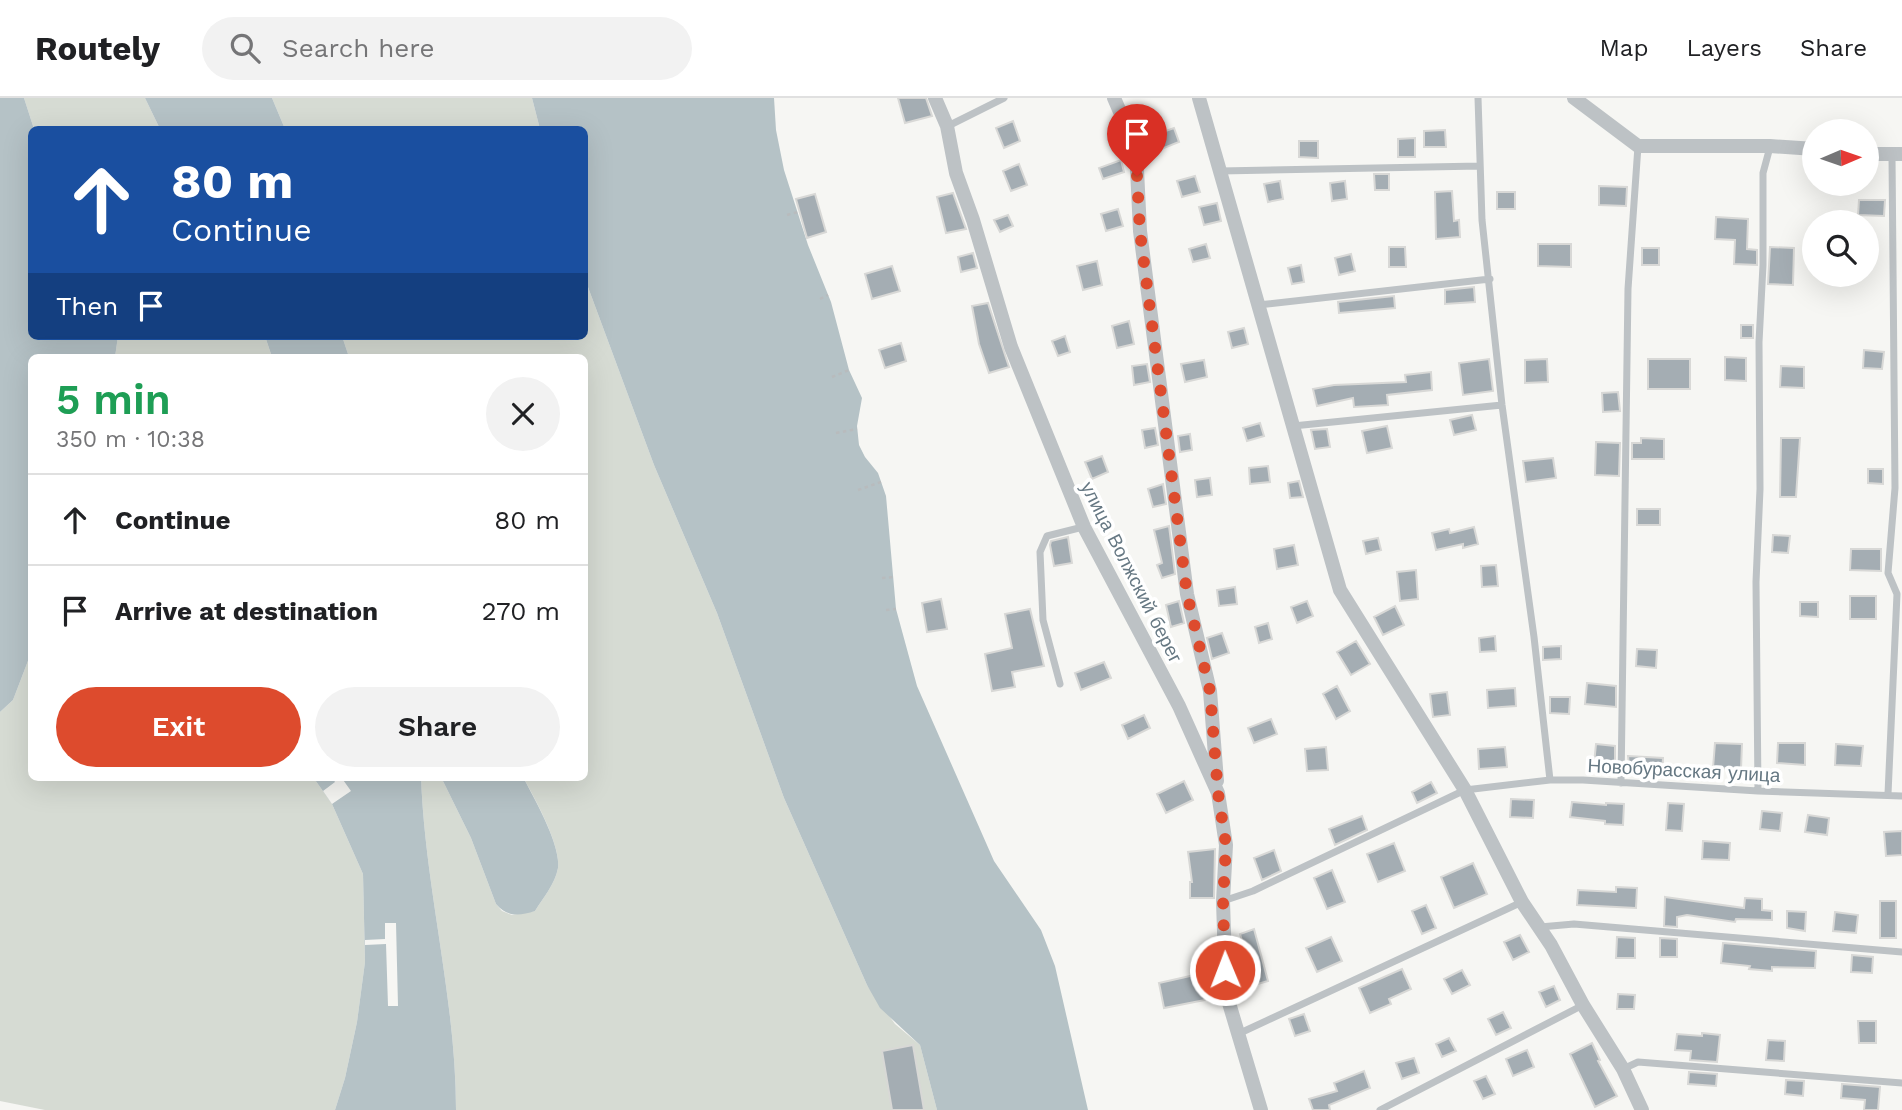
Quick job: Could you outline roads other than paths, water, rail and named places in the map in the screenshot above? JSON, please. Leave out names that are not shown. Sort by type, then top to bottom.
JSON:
[{"type":"street","name":"улица Волжский берег","points":[[935,98],[947,126],[956,173],[1011,347],[1084,527],[1179,706],[1218,793],[1226,845],[1223,901],[1226,993],[1261,1110]]},
{"type":"street","points":[[1114,98],[1136,149],[1140,232],[1187,594],[1210,691],[1218,793]]},
{"type":"street","points":[[1199,98],[1340,590],[1465,790],[1522,902],[1551,945],[1623,1069],[1642,1110]]},
{"type":"street","points":[[1574,98],[1638,146],[1802,148]]},
{"type":"lane","points":[[947,126],[1004,98]]},
{"type":"lane","points":[[1478,98],[1482,220],[1502,405],[1530,600],[1550,780]]},
{"type":"lane","points":[[1621,783],[1628,289],[1638,146]]},
{"type":"lane","points":[[1758,791],[1756,582],[1760,489],[1759,342],[1763,265],[1763,173],[1770,146]]},
{"type":"lane","points":[[1888,794],[1897,594],[1888,573],[1895,488],[1897,155]]},
{"type":"lane","points":[[1220,172],[1480,166]]},
{"type":"lane","points":[[1258,305],[1490,279]]},
{"type":"lane","points":[[1292,426],[1502,405]]},
{"type":"lane","points":[[1060,684],[1043,620],[1040,552],[1047,536],[1084,527]]},
{"type":"lane","name":"Новобурасская улица","points":[[1223,901],[1253,891],[1465,790],[1550,780],[1902,796]]},
{"type":"lane","points":[[1238,1034],[1522,902]]},
{"type":"lane","points":[[1539,928],[1574,924],[1902,952]]},
{"type":"lane","points":[[1380,1110],[1584,1005]]},
{"type":"lane","points":[[1623,1069],[1639,1062],[1902,1083]]}]
